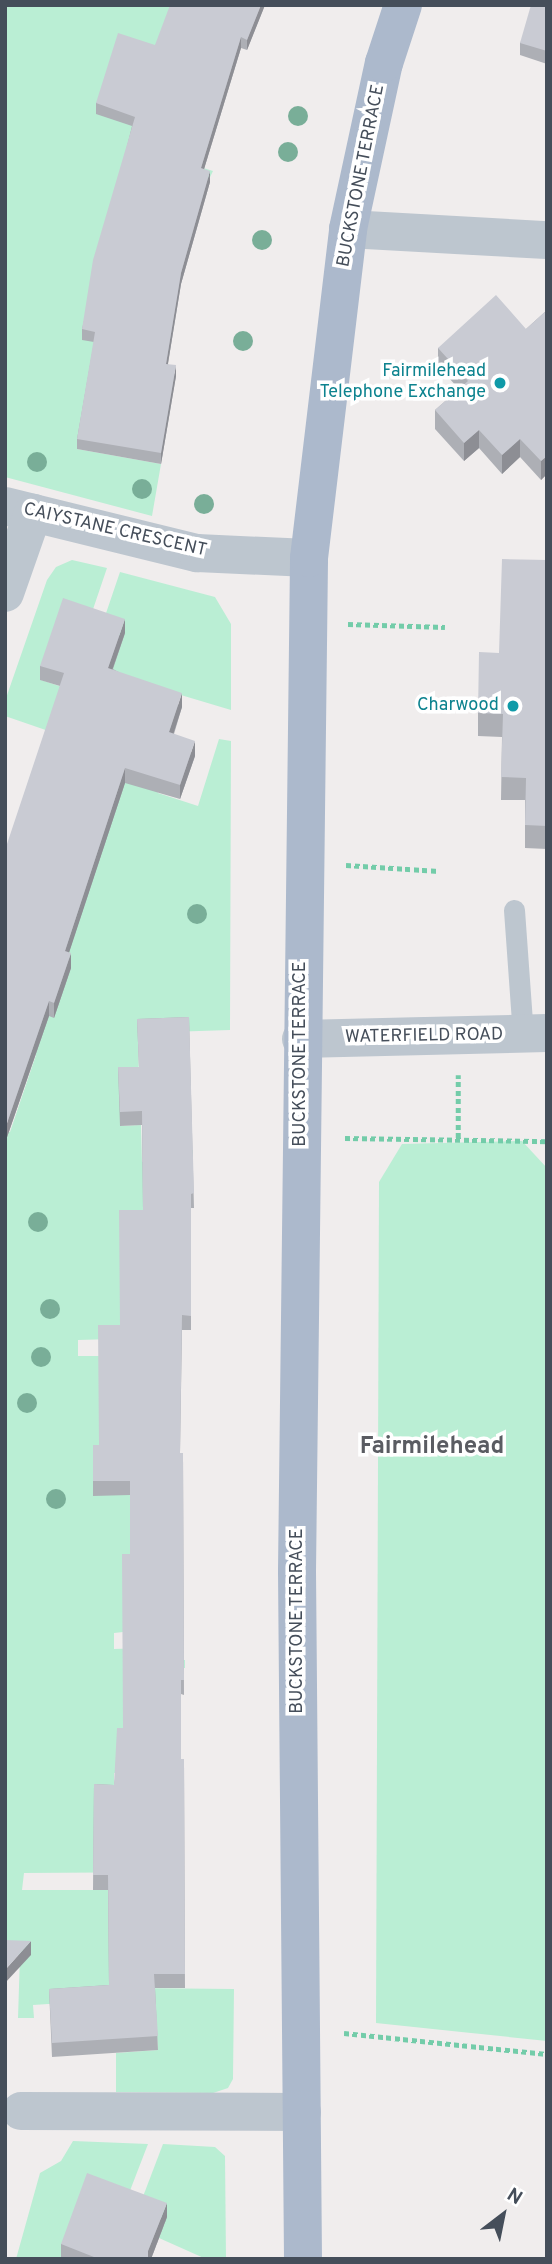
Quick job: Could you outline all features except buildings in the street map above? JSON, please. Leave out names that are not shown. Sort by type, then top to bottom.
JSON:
[{"type":"main road","name":"BUCKSTONE TERRACE","points":[[303,2259],[297,1571],[303,862],[309,558],[348,229],[384,63],[403,5]]},
{"type":"street","points":[[348,229],[547,240]]},
{"type":"street","points":[[5,593],[19,509]]},
{"type":"street","name":"CAIYSTANE CRESCENT","points":[[19,509],[197,553],[309,558]]},
{"type":"street","name":"WATERFIELD ROAD","points":[[301,1040],[535,1034]]},
{"type":"street","points":[[20,2111],[302,2112]]},
{"type":"lane","points":[[514,910],[535,1034]]},
{"type":"path","points":[[308,623],[445,626]]},
{"type":"path","points":[[303,862],[439,871]]},
{"type":"path","points":[[458,1038],[458,1138]]},
{"type":"path","points":[[300,1138],[547,1141]]},
{"type":"path","points":[[302,2028],[547,2054]]},
{"type":"green space","points":[[5,5],[175,5],[170,137],[165,156],[213,171],[77,449],[161,464],[152,516],[5,477]]},
{"type":"green space","points":[[72,560],[107,568],[89,621],[41,680],[102,700],[102,625],[120,572],[215,597],[231,624],[231,710],[124,678],[158,793],[198,806],[219,739],[231,741],[230,1030],[138,1033],[139,1081],[120,1126],[141,1125],[142,1162],[168,1150],[193,1150],[193,1186],[159,1188],[191,1282],[191,1304],[144,1304],[112,1339],[78,1340],[78,1356],[122,1356],[169,1441],[93,1495],[130,1495],[183,1549],[123,1632],[114,1633],[114,1649],[144,1648],[145,1660],[185,1660],[185,1668],[129,1667],[123,1742],[116,1761],[184,1761],[184,1774],[114,1773],[114,1799],[183,1872],[24,1873],[22,1890],[108,1890],[109,1951],[132,1988],[234,1989],[233,2079],[228,2088],[213,2093],[116,2092],[116,2053],[158,2050],[154,1997],[33,2005],[34,2018],[18,2018],[20,1955],[5,1954],[5,1131],[10,1132],[36,1055],[5,945],[92,746],[5,716],[5,701],[47,580],[56,567]]},
{"type":"green space","points":[[522,1141],[547,1168],[547,2041],[376,2023],[379,1182],[402,1144]]},
{"type":"green space","points":[[73,2141],[148,2144],[126,2201],[62,2259],[16,2259],[40,2173],[61,2161]]},
{"type":"green space","points":[[163,2144],[215,2147],[225,2156],[226,2259],[206,2259],[159,2238],[139,2207]]},
{"type":"place","name":"Fairmilehead Telephone Exchange","points":[[500,383]]},
{"type":"place","name":"Charwood","points":[[513,706]]},
{"type":"district","name":"Fairmilehead","points":[[432,1448]]}]
